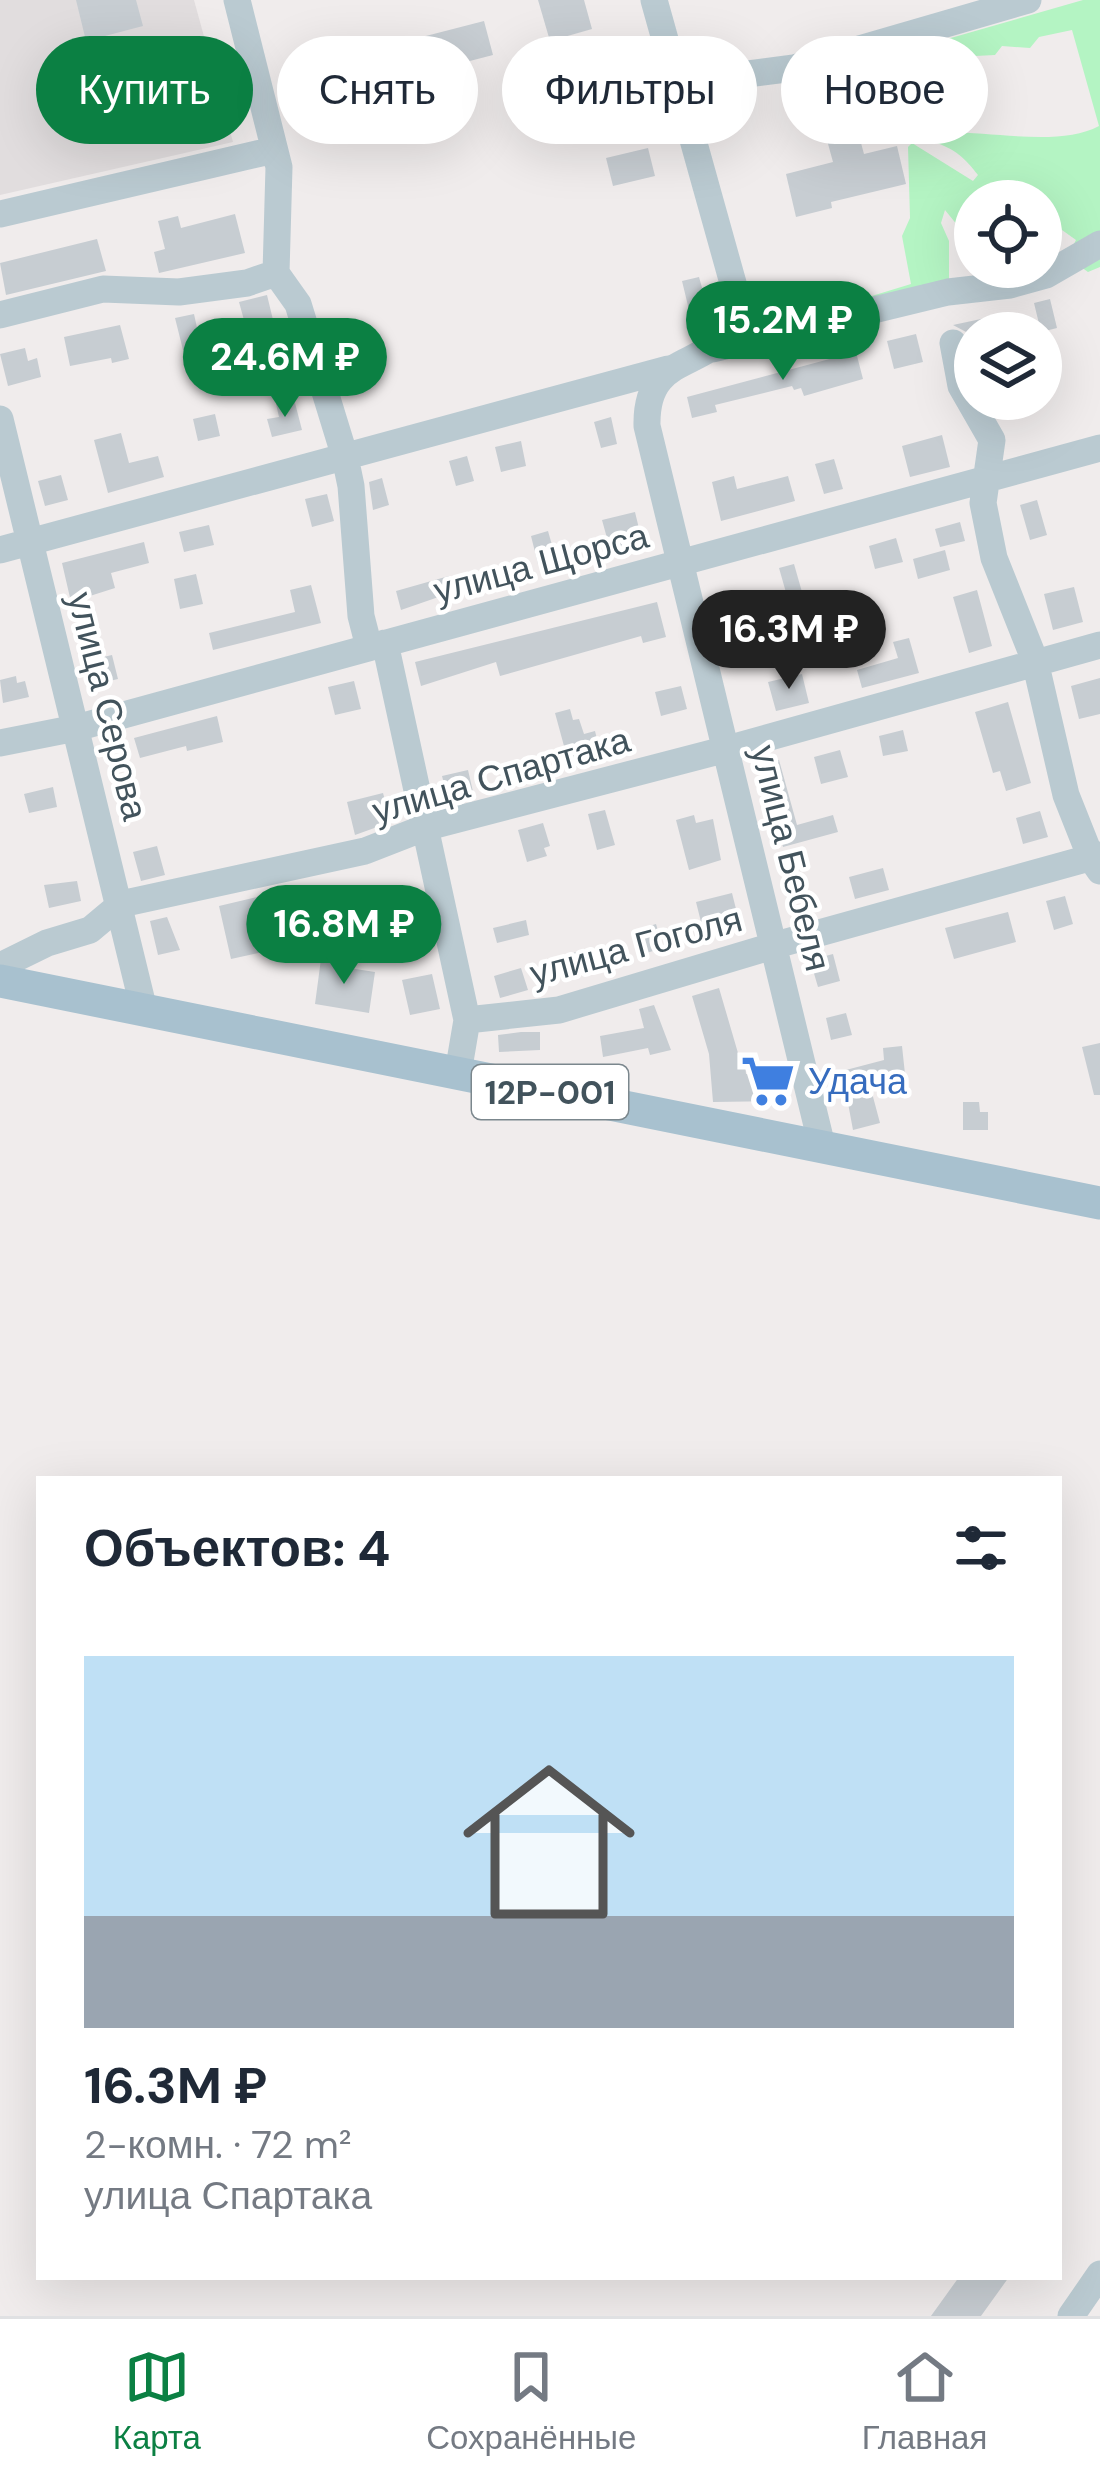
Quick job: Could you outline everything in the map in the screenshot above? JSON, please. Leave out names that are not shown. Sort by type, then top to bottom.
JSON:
[{"type":"main road","name":"12Р-001","points":[[0,981],[1100,1203]]},
{"type":"street","points":[[237,0],[280,188],[276,273],[298,304],[345,457],[362,616],[377,645],[466,1020],[458,1073]]},
{"type":"street","points":[[653,0],[664,36]]},
{"type":"street","points":[[757,73],[794,68],[1028,0]]},
{"type":"street","points":[[695,144],[738,301],[726,337],[711,349]]},
{"type":"street","points":[[0,214],[274,150]]},
{"type":"street","points":[[0,550],[672,368],[711,349],[957,290],[1010,285],[1046,275],[1100,244]]},
{"type":"street","points":[[0,315],[104,290],[179,292],[248,283],[276,273]]},
{"type":"street","points":[[953,343],[961,386],[992,440],[983,503],[994,558],[1035,661],[1066,795],[1097,861]]},
{"type":"street","name":"улица Бебеля","points":[[672,368],[655,381],[646,400],[647,425],[822,1146]]},
{"type":"street","name":"улица Серова","points":[[0,419],[144,1010]]},
{"type":"street","name":"улица Щорса","points":[[0,743],[76,728],[1100,448]]},
{"type":"street","name":"улица Спартака","points":[[0,966],[47,943],[90,930],[121,904],[365,851],[424,828],[1100,645]]},
{"type":"street","name":"улица Гоголя","points":[[466,1020],[559,1010],[776,944],[1097,861]]},
{"type":"street","points":[[1071,2316],[1100,2273]]},
{"type":"shaded area","points":[[0,0],[194,0],[204,36],[36,36],[36,144],[224,144],[0,195]]},
{"type":"green space","points":[[1083,0],[1100,0],[1100,267],[1088,272],[1067,257],[1076,240],[1062,230],[1062,180],[974,180],[978,175],[969,164],[938,144],[988,144],[988,134],[1062,136],[1099,126],[1072,30],[1039,37],[1030,48],[1002,46],[995,55],[988,55],[988,36],[958,36]]},
{"type":"green space","points":[[914,144],[971,180],[954,180],[954,221],[945,210],[941,223],[949,241],[949,282],[809,316],[818,289],[848,294],[852,302],[911,284],[902,236],[910,218],[908,147]]},
{"type":"building","points":[[76,0],[136,0],[143,26],[85,36]]},
{"type":"building","points":[[538,0],[584,0],[592,29],[549,36]]},
{"type":"building","points":[[484,21],[493,55],[478,59],[478,36],[426,36]]},
{"type":"building","points":[[828,144],[861,144],[864,154],[897,146],[906,184],[831,202],[832,208],[796,217],[786,174],[833,162]]},
{"type":"building","points":[[648,148],[655,176],[613,186],[606,158]]},
{"type":"building","points":[[235,214],[245,253],[159,273],[154,252],[165,249],[158,221],[178,216],[181,228]]},
{"type":"building","points":[[97,239],[106,271],[6,295],[0,263]]},
{"type":"building","points":[[699,277],[707,305],[689,310],[682,281]]},
{"type":"building","points":[[267,295],[274,324],[247,331],[239,302]]},
{"type":"building","points":[[1050,299],[1053,312],[1036,312],[1034,303]]},
{"type":"building","points":[[194,314],[201,346],[183,350],[175,318]]},
{"type":"building","points":[[120,325],[129,359],[70,366],[64,337]]},
{"type":"building","points":[[916,334],[923,362],[894,369],[887,341]]},
{"type":"building","points":[[263,347],[269,374],[249,379],[242,351]]},
{"type":"building","points":[[25,348],[28,361],[37,358],[41,377],[8,386],[0,354]]},
{"type":"building","points":[[856,352],[863,379],[804,396],[801,388],[792,386],[715,405],[717,412],[692,418],[687,397]]},
{"type":"building","points":[[294,399],[302,430],[272,437],[267,419],[279,417],[276,404]]},
{"type":"building","points":[[215,414],[220,436],[198,441],[193,419]]},
{"type":"building","points":[[611,417],[617,444],[601,448],[594,422]]},
{"type":"building","points":[[121,433],[129,463],[158,456],[164,477],[108,493],[94,440]]},
{"type":"building","points":[[942,435],[950,467],[910,477],[902,446]]},
{"type":"building","points":[[521,441],[526,466],[501,472],[495,447]]},
{"type":"building","points":[[467,456],[474,481],[456,486],[449,461]]},
{"type":"building","points":[[834,459],[843,489],[824,494],[815,464]]},
{"type":"building","points":[[61,475],[68,500],[45,506],[38,481]]},
{"type":"building","points":[[734,476],[737,489],[788,476],[795,501],[721,521],[712,482]]},
{"type":"building","points":[[382,478],[389,505],[373,510],[369,482]]},
{"type":"building","points":[[327,494],[334,521],[312,527],[305,499]]},
{"type":"building","points":[[1037,500],[1047,535],[1030,540],[1020,505]]},
{"type":"building","points":[[635,512],[642,541],[610,549],[602,520]]},
{"type":"building","points":[[960,522],[965,541],[940,547],[935,529]]},
{"type":"building","points":[[209,525],[214,545],[184,552],[179,532]]},
{"type":"building","points":[[548,531],[556,559],[538,564],[531,536]]},
{"type":"building","points":[[896,538],[903,562],[875,569],[869,546]]},
{"type":"building","points":[[144,542],[149,563],[111,573],[115,588],[71,602],[62,563]]},
{"type":"building","points":[[945,550],[950,570],[918,579],[913,559]]},
{"type":"building","points":[[794,564],[802,592],[787,596],[779,568]]},
{"type":"building","points":[[196,574],[203,604],[180,609],[174,579]]},
{"type":"building","points":[[449,576],[453,592],[401,610],[396,591]]},
{"type":"building","points":[[311,585],[321,623],[213,650],[209,633],[295,612],[290,590]]},
{"type":"building","points":[[1074,587],[1083,622],[1053,630],[1044,594]]},
{"type":"building","points":[[977,590],[992,646],[969,653],[953,597]]},
{"type":"building","points":[[657,602],[666,637],[643,643],[641,636],[500,676],[496,662],[421,686],[415,662]]},
{"type":"building","points":[[909,638],[919,673],[862,688],[857,670],[898,658],[893,642]]},
{"type":"building","points":[[112,655],[118,679],[92,685],[86,661]]},
{"type":"building","points":[[802,674],[809,703],[776,711],[768,682]]},
{"type":"building","points":[[16,676],[17,683],[25,681],[29,697],[3,703],[0,680]]},
{"type":"building","points":[[1100,678],[1100,714],[1079,719],[1071,686]]},
{"type":"building","points":[[354,681],[361,709],[335,715],[328,687]]},
{"type":"building","points":[[681,686],[687,709],[661,716],[655,692]]},
{"type":"building","points":[[1008,702],[1031,783],[1006,791],[1000,771],[993,773],[975,712]]},
{"type":"building","points":[[570,709],[584,734],[595,731],[602,759],[570,768],[555,713]]},
{"type":"building","points":[[217,716],[223,742],[140,758],[134,738]]},
{"type":"building","points":[[903,730],[908,751],[883,756],[879,736]]},
{"type":"building","points":[[840,750],[848,777],[821,784],[814,757]]},
{"type":"building","points":[[779,760],[797,825],[833,815],[838,832],[783,847],[761,765]]},
{"type":"building","points":[[468,770],[474,796],[449,803],[442,776]]},
{"type":"building","points":[[53,787],[57,807],[29,813],[24,794]]},
{"type":"building","points":[[383,793],[391,822],[355,835],[347,802]]},
{"type":"building","points":[[605,810],[615,845],[597,850],[588,814]]},
{"type":"building","points":[[1040,811],[1048,837],[1023,844],[1016,818]]},
{"type":"building","points":[[694,815],[696,823],[713,819],[721,860],[689,870],[676,820]]},
{"type":"building","points":[[543,823],[550,846],[544,848],[547,856],[527,862],[518,830]]},
{"type":"building","points":[[157,846],[165,875],[141,881],[133,852]]},
{"type":"building","points":[[883,868],[889,890],[855,899],[849,877]]},
{"type":"building","points":[[77,881],[81,901],[49,908],[44,885]]},
{"type":"building","points":[[287,890],[295,927],[259,934],[263,952],[231,959],[219,906]]},
{"type":"building","points":[[732,893],[741,929],[705,938],[696,902]]},
{"type":"building","points":[[1065,896],[1073,924],[1054,930],[1046,901]]},
{"type":"building","points":[[416,912],[422,935],[403,940],[397,917]]},
{"type":"building","points":[[1008,912],[1016,942],[954,959],[945,928]]},
{"type":"building","points":[[167,917],[180,950],[158,955],[150,921]]},
{"type":"building","points":[[526,920],[529,935],[497,943],[493,928]]},
{"type":"building","points":[[656,924],[663,948],[643,954],[636,930]]},
{"type":"building","points":[[586,949],[592,972],[569,978],[563,956]]},
{"type":"building","points":[[833,954],[840,981],[818,987],[810,960]]},
{"type":"building","points":[[321,959],[375,972],[369,1013],[315,1004]]},
{"type":"building","points":[[521,968],[528,990],[500,998],[494,976]]},
{"type":"building","points":[[432,974],[440,1009],[410,1015],[402,980]]},
{"type":"building","points":[[719,988],[738,1053],[744,1053],[746,1074],[776,1073],[778,1101],[713,1102],[709,1054],[692,996]]},
{"type":"building","points":[[654,1005],[671,1050],[650,1055],[648,1048],[603,1057],[600,1036],[644,1028],[639,1009]]},
{"type":"building","points":[[846,1013],[852,1035],[831,1040],[826,1018]]},
{"type":"building","points":[[540,1032],[540,1050],[499,1052],[498,1035]]},
{"type":"building","points":[[1100,1043],[1100,1095],[1094,1095],[1082,1047]]},
{"type":"building","points":[[902,1046],[905,1074],[868,1078],[880,1123],[853,1130],[842,1071],[884,1060],[883,1048]]},
{"type":"building","points":[[963,1102],[979,1102],[980,1112],[988,1112],[988,1130],[963,1130]]},
{"type":"building","points":[[957,2280],[1007,2280],[981,2316],[931,2316]]},
{"type":"place","name":"Удача","points":[[768,1081]]}]
